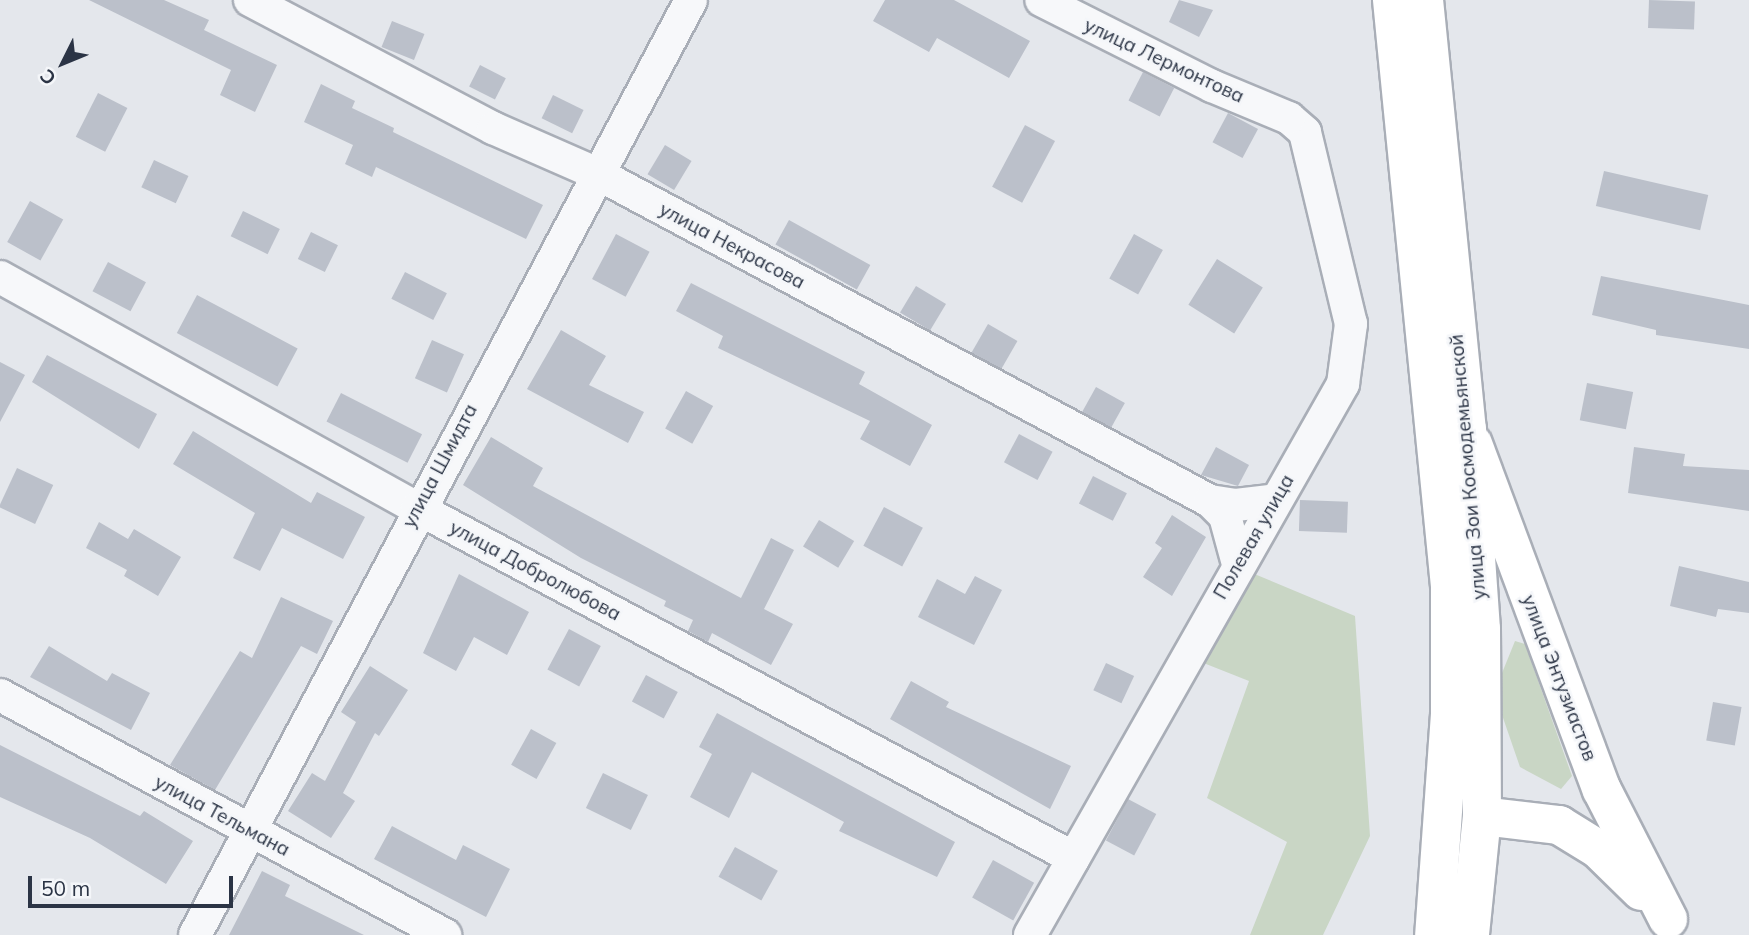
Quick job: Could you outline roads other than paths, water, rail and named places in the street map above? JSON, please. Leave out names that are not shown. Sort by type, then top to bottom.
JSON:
[{"type":"main road","name":"улица Зои Космодемьянской","points":[[1392,0],[1450,586],[1444,816],[1434,935]]},
{"type":"main road","name":"улица Зои Космодемьянской","points":[[1424,0],[1467,429],[1481,629],[1482,817],[1470,935]]},
{"type":"main road","name":"улица Энтузиастов","points":[[1467,429],[1602,790],[1674,927]]},
{"type":"main road","name":"улица Энтузиастов","points":[[1444,816],[1547,822],[1579,835],[1674,927]]},
{"type":"street","name":"улица Некрасова","points":[[250,0],[493,128],[598,174],[1210,500],[1236,505],[1276,500]]},
{"type":"street","name":"улица Шмидта","points":[[195,935],[418,508],[691,0]]},
{"type":"street","name":"улица Лермонтова","points":[[1041,0],[1212,86],[1289,118]]},
{"type":"street","name":"Полевая улица","points":[[1030,935],[1238,564],[1343,384],[1351,324],[1305,132],[1289,118]]},
{"type":"street","name":"улица Добролюбова","points":[[0,277],[418,508],[1074,858]]},
{"type":"street","name":"улица Некрасова","points":[[1210,500],[1225,516],[1238,564]]},
{"type":"street","name":"улица Тельмана","points":[[0,695],[445,935]]}]
